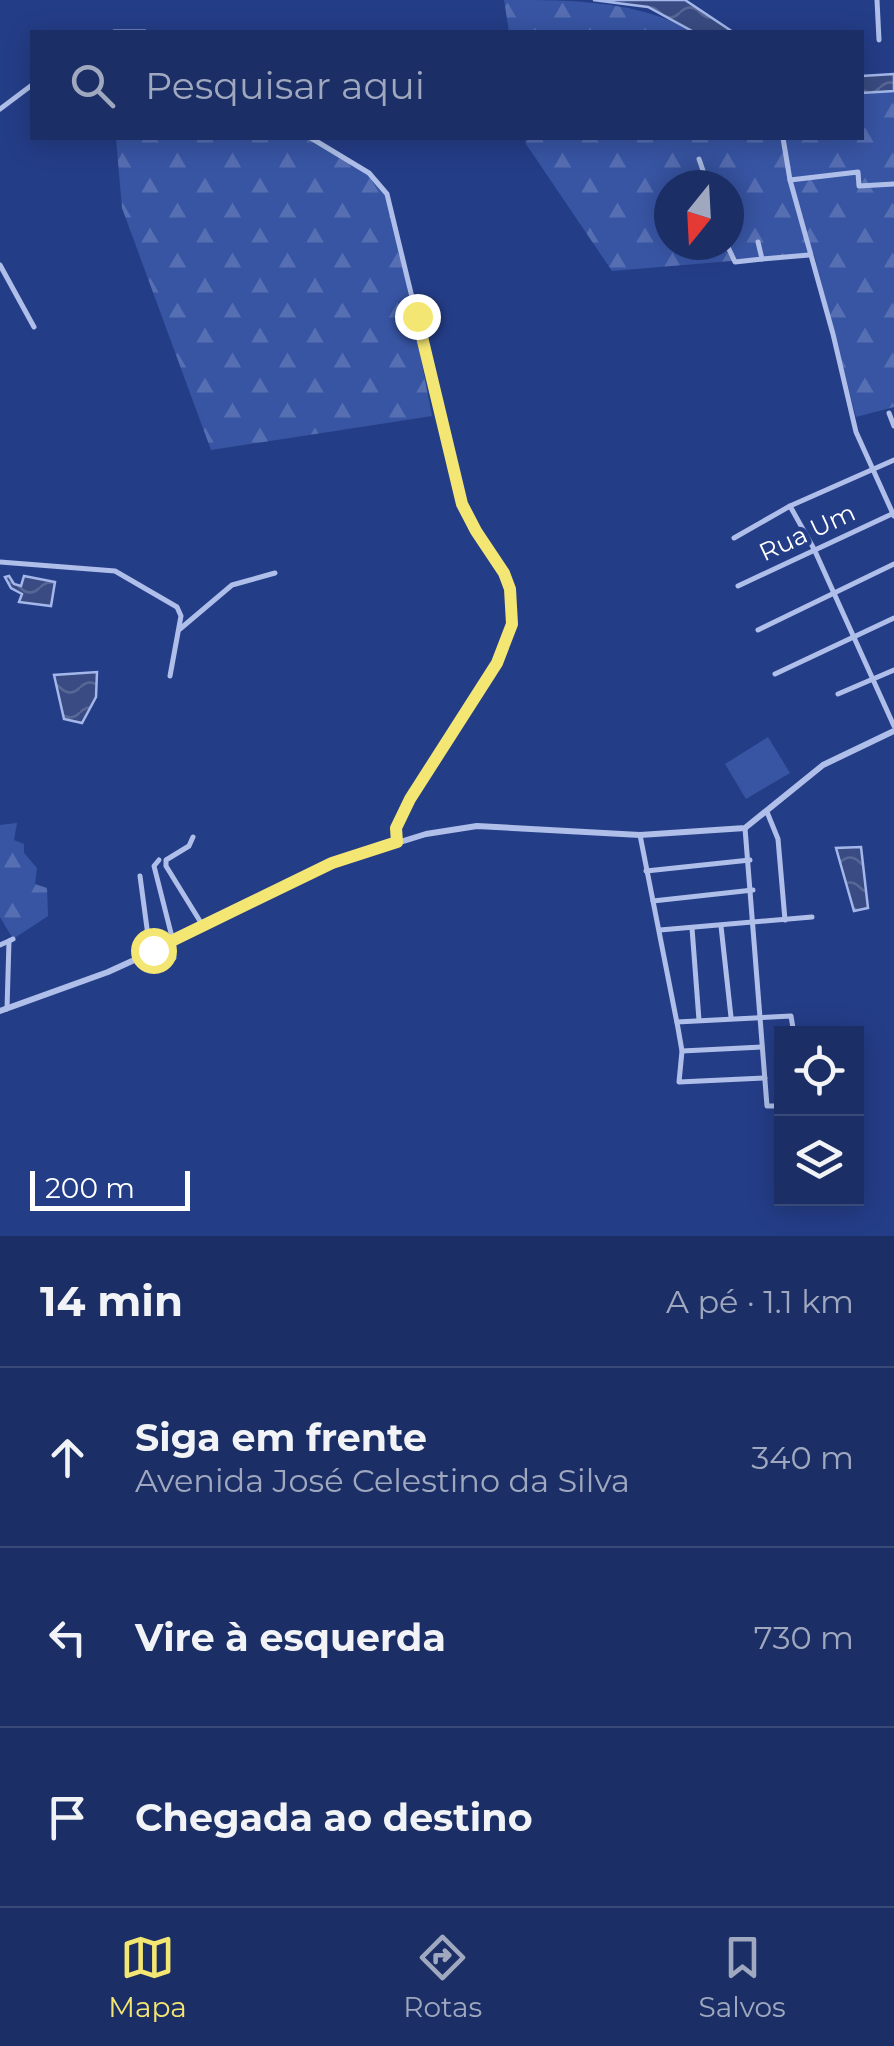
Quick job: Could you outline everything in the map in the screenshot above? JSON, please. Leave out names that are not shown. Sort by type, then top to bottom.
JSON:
[{"type":"street","points":[[877,0],[879,40]]},
{"type":"street","points":[[0,109],[30,86]]},
{"type":"street","points":[[314,140],[368,173],[387,194],[462,504],[510,589],[512,624],[502,653],[410,799],[396,828],[397,842]]},
{"type":"street","points":[[782,140],[856,432],[894,514]]},
{"type":"street","points":[[699,159],[703,170]]},
{"type":"street","points":[[790,180],[858,172],[859,186],[894,184]]},
{"type":"street","points":[[758,242],[762,259]]},
{"type":"street","points":[[733,260],[810,255]]},
{"type":"street","points":[[0,265],[34,327]]},
{"type":"street","points":[[889,413],[894,426]]},
{"type":"street","points":[[734,538],[790,506],[894,460]]},
{"type":"street","points":[[0,944],[11,940],[4,1009],[94,978],[332,863],[397,842],[477,826],[640,835],[745,828],[823,765],[894,728],[814,549],[790,506]]},
{"type":"street","name":"Rua Um","points":[[738,586],[894,514]]},
{"type":"street","points":[[0,562],[105,569],[124,574],[180,609],[170,676]]},
{"type":"street","points":[[758,630],[894,564]]},
{"type":"street","points":[[178,631],[232,584],[274,574]]},
{"type":"street","points":[[775,674],[894,618]]},
{"type":"street","points":[[838,694],[894,670]]},
{"type":"street","points":[[767,812],[778,839],[785,920]]},
{"type":"street","points":[[745,828],[765,1078],[768,1106],[774,1106]]},
{"type":"street","points":[[640,835],[682,1051],[679,1082],[765,1078]]},
{"type":"street","points":[[192,837],[189,846],[166,860],[166,866],[206,937]]},
{"type":"street","points":[[160,860],[154,866],[173,941]]},
{"type":"street","points":[[646,870],[750,860]]},
{"type":"street","points":[[140,876],[148,936],[157,948],[174,958]]},
{"type":"street","points":[[653,901],[752,890]]},
{"type":"street","points":[[660,930],[812,917]]},
{"type":"street","points":[[722,926],[731,1018]]},
{"type":"street","points":[[692,928],[699,1020]]},
{"type":"street","points":[[677,1022],[792,1016],[793,1026]]},
{"type":"street","points":[[682,1051],[762,1047]]},
{"type":"green space","points":[[504,0],[603,4],[650,14],[690,30],[509,30]]},
{"type":"green space","points":[[894,91],[894,407],[856,417],[814,254],[744,260],[744,170],[654,170],[654,260],[743,260],[612,271],[525,140],[864,140],[864,93]]},
{"type":"green space","points":[[116,140],[311,140],[358,167],[376,181],[386,197],[432,416],[211,450],[122,208]]},
{"type":"green space","points":[[768,737],[790,773],[746,799],[725,764]]},
{"type":"green space","points":[[17,823],[14,840],[24,844],[24,853],[37,868],[35,884],[47,888],[48,916],[13,939],[0,917],[0,825]]},
{"type":"water","points":[[593,0],[685,0],[730,30],[690,30],[648,7]]},
{"type":"water","points":[[894,74],[894,91],[864,93],[864,76]]},
{"type":"water","points":[[24,576],[55,582],[51,606],[19,602],[22,594],[11,588],[5,577],[21,586]]},
{"type":"water","points":[[97,672],[96,697],[82,723],[64,719],[54,675]]},
{"type":"water","points":[[861,847],[868,908],[854,911],[836,848]]},
{"type":"route","points":[[153,950],[332,863],[397,842],[396,828],[410,799],[502,653],[512,624],[510,589],[462,504],[417,316]]}]
